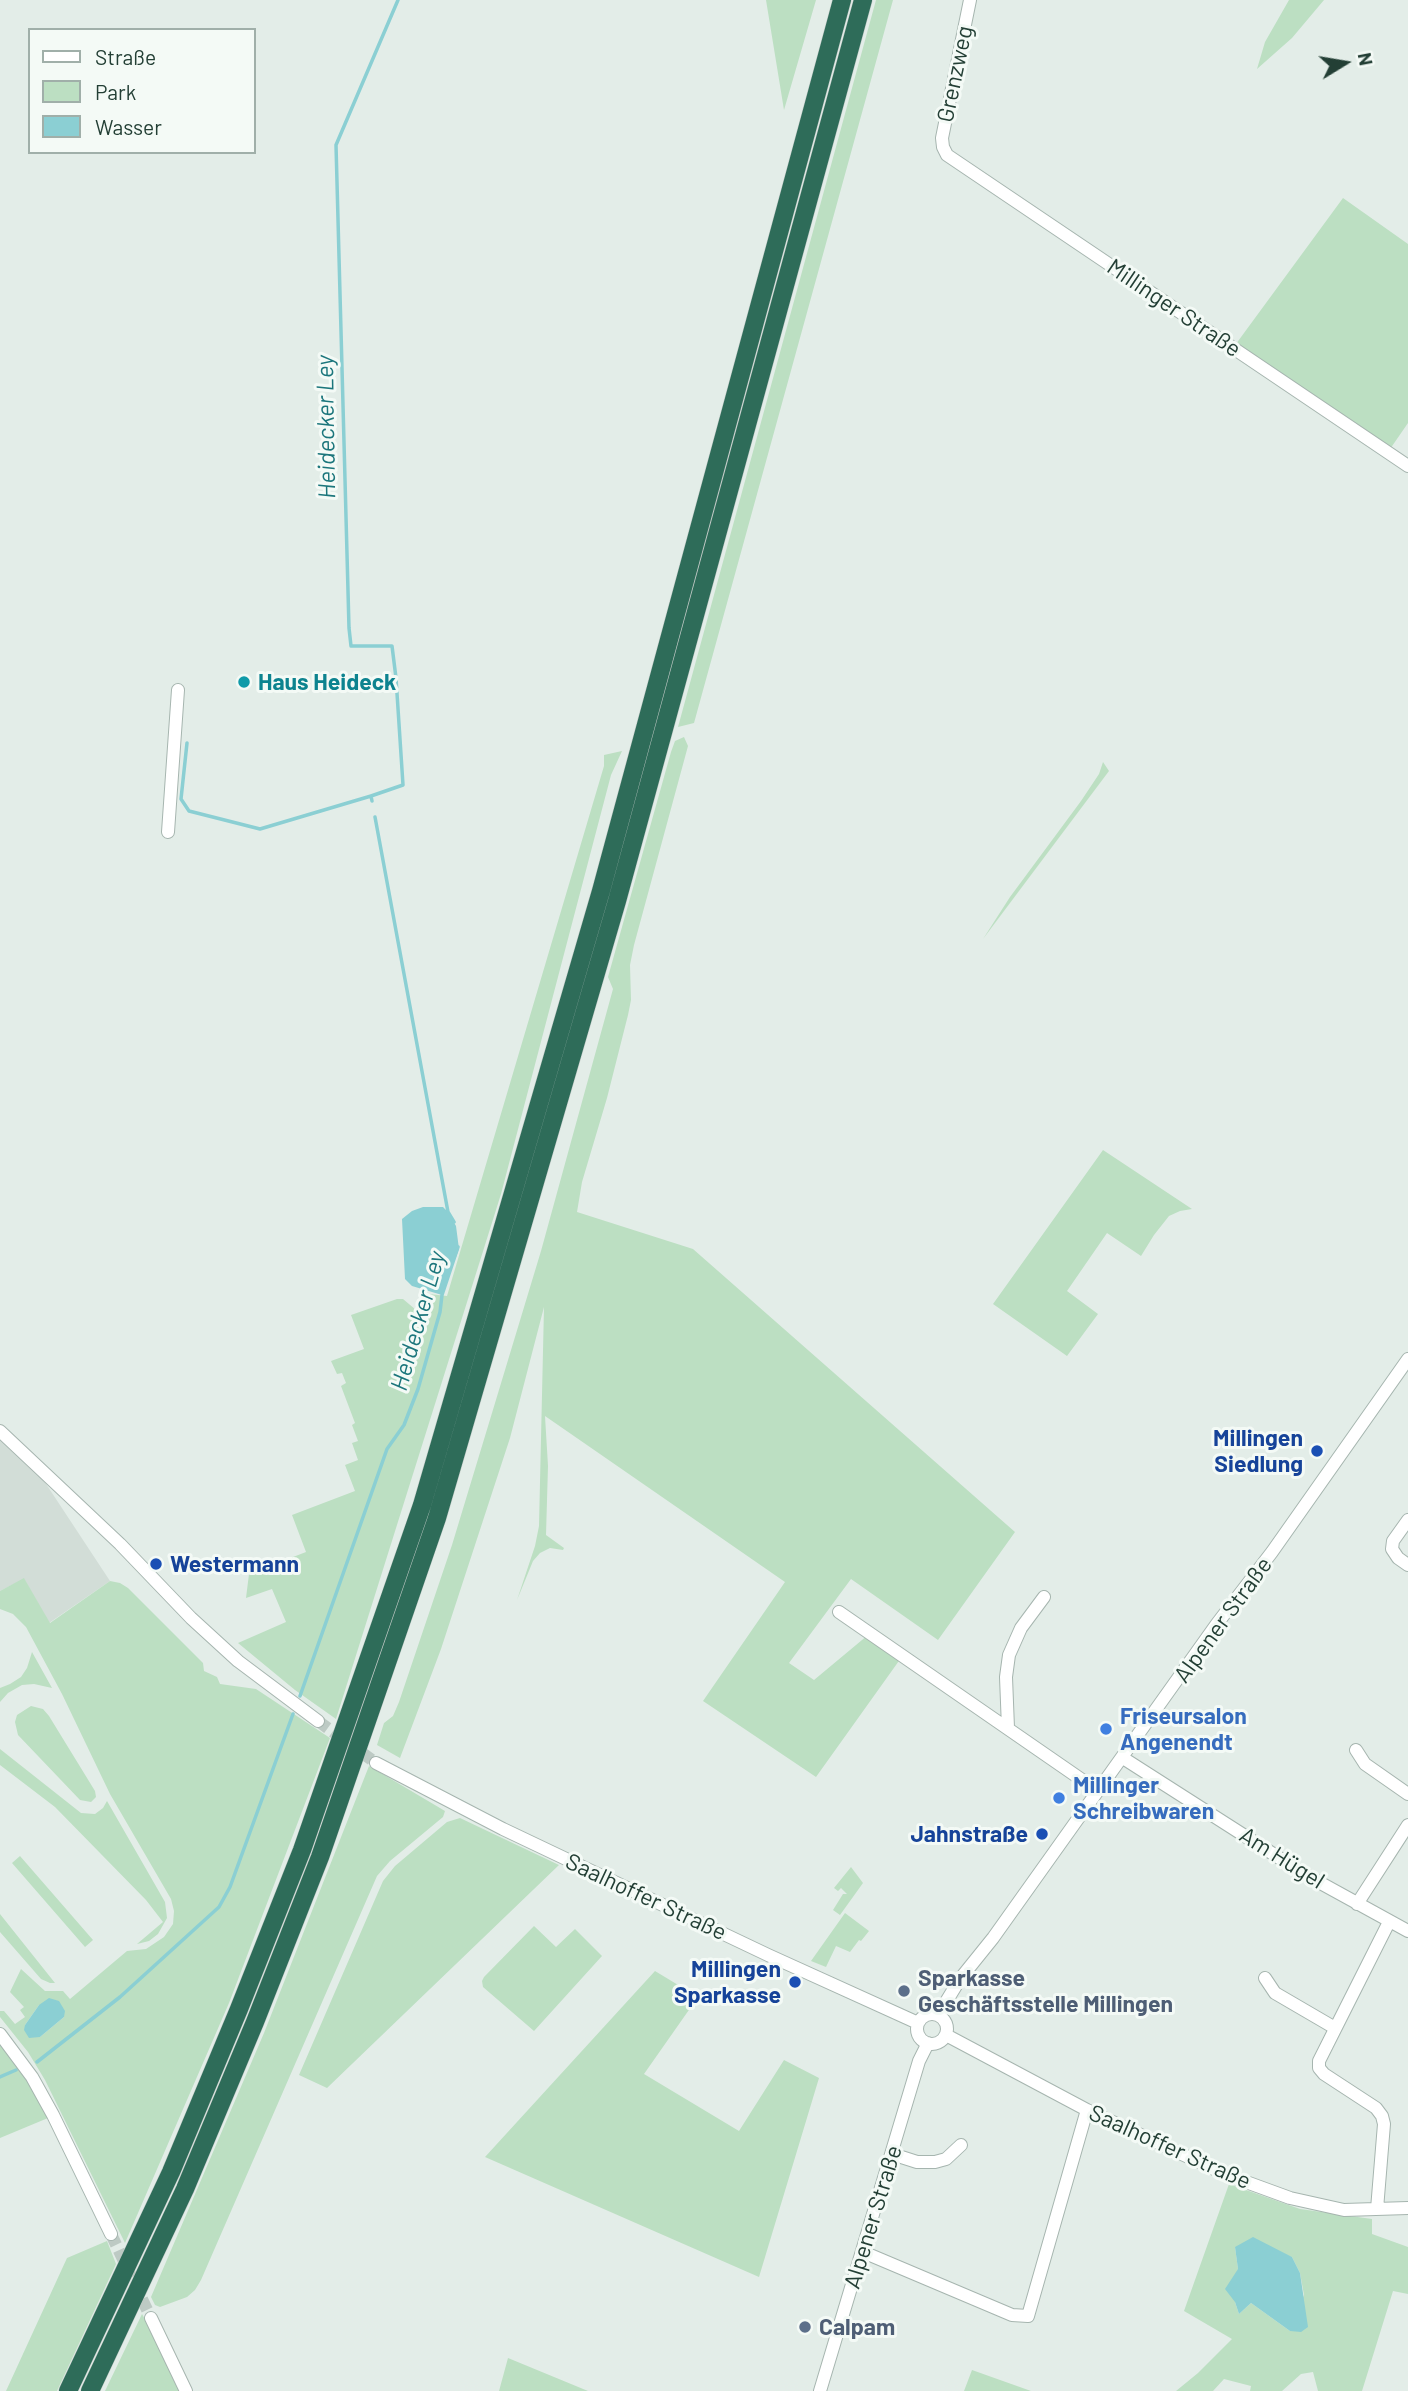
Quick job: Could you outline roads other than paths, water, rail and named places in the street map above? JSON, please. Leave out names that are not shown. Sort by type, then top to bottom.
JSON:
[{"type":"highway","points":[[68,2391],[171,2172],[239,2009],[306,1838],[422,1505],[601,891],[842,0]]},
{"type":"highway","points":[[90,2391],[185,2189],[256,2022],[320,1857],[437,1518],[617,901],[863,0]]},
{"type":"street","name":"Grenzweg","points":[[943,147],[942,138],[970,0]]},
{"type":"street","name":"Millinger Straße","points":[[943,147],[947,155],[1408,466]]},
{"type":"street","points":[[168,832],[178,690]]},
{"type":"street","name":"Alpener Straße","points":[[938,2015],[960,1979],[993,1938],[1408,1359]]},
{"type":"street","points":[[0,1431],[55,1481],[195,1622],[238,1661],[318,1721]]},
{"type":"street","points":[[1408,1520],[1393,1541],[1392,1549],[1398,1558],[1408,1565]]},
{"type":"street","points":[[1007,1728],[1006,1677],[1009,1655],[1021,1628],[1044,1597]]},
{"type":"street","points":[[839,1612],[1098,1791]]},
{"type":"street","points":[[1356,1750],[1365,1765],[1408,1794]]},
{"type":"street","name":"Am Hügel","points":[[1123,1758],[1306,1875],[1408,1931]]},
{"type":"street","name":"Saalhoffer Straße","points":[[376,1763],[503,1829],[918,2023]]},
{"type":"street","points":[[1357,1904],[1408,1825]]},
{"type":"street","points":[[1377,2209],[1384,2124],[1382,2116],[1376,2108],[1324,2074],[1319,2068],[1319,2061],[1389,1922]]},
{"type":"street","points":[[1265,1978],[1275,1993],[1335,2028]]},
{"type":"street","points":[[929,2014],[938,2015],[945,2022],[946,2035],[936,2044],[928,2043],[920,2037],[918,2023],[929,2014]]},
{"type":"street","points":[[0,2034],[21,2060],[53,2115],[111,2235]]},
{"type":"street","name":"Saalhoffer Straße","points":[[946,2035],[1087,2110],[1210,2168],[1290,2198],[1344,2210],[1408,2208]]},
{"type":"street","name":"Alpener Straße","points":[[820,2391],[919,2062],[928,2043]]},
{"type":"street","points":[[863,2252],[1012,2315],[1028,2316],[1087,2110]]},
{"type":"street","points":[[892,2154],[917,2162],[935,2162],[946,2159],[961,2145]]},
{"type":"street","points":[[151,2318],[186,2391]]},
{"type":"water","points":[[423,1207],[443,1207],[456,1226],[459,1249],[442,1295],[412,1286],[405,1279],[402,1219]]},
{"type":"water","points":[[49,1998],[59,2001],[65,2011],[64,2017],[40,2037],[29,2038],[24,2030],[25,2025],[39,2005]]},
{"type":"water","points":[[1253,2237],[1292,2257],[1300,2273],[1308,2327],[1301,2332],[1290,2331],[1251,2303],[1239,2314],[1235,2302],[1225,2289],[1238,2269],[1235,2247]]},
{"type":"waterway","name":"Heidecker Ley","points":[[372,801],[371,796],[403,785],[392,646],[351,646],[349,628],[336,145],[398,0]]},
{"type":"waterway","points":[[187,743],[181,799],[189,811],[260,829],[371,796]]},
{"type":"waterway","name":"Heidecker Ley","points":[[375,817],[448,1212],[454,1222]]},
{"type":"waterway","name":"Heidecker Ley","points":[[300,1696],[387,1449],[404,1425],[418,1389],[440,1312],[442,1295],[458,1247]]},
{"type":"waterway","points":[[37,2062],[120,1997],[219,1907],[230,1887],[293,1714]]},
{"type":"waterway","points":[[0,2077],[16,2070]]},
{"type":"tunnel","points":[[318,1721],[376,1763]]},
{"type":"tunnel","points":[[111,2234],[151,2318]]},
{"type":"place","name":"Haus Heideck","points":[[244,682]]},
{"type":"place","name":"Millingen Siedlung","points":[[1317,1451]]},
{"type":"place","name":"Westermann","points":[[156,1564]]},
{"type":"place","name":"Friseursalon Angenendt","points":[[1106,1729]]},
{"type":"place","name":"Millinger Schreibwaren","points":[[1059,1798]]},
{"type":"place","name":"Jahnstraße","points":[[1042,1834]]},
{"type":"place","name":"Millingen Sparkasse","points":[[795,1982]]},
{"type":"place","name":"Sparkasse Geschäftsstelle Millingen","points":[[904,1991]]},
{"type":"place","name":"Calpam","points":[[805,2327]]}]
